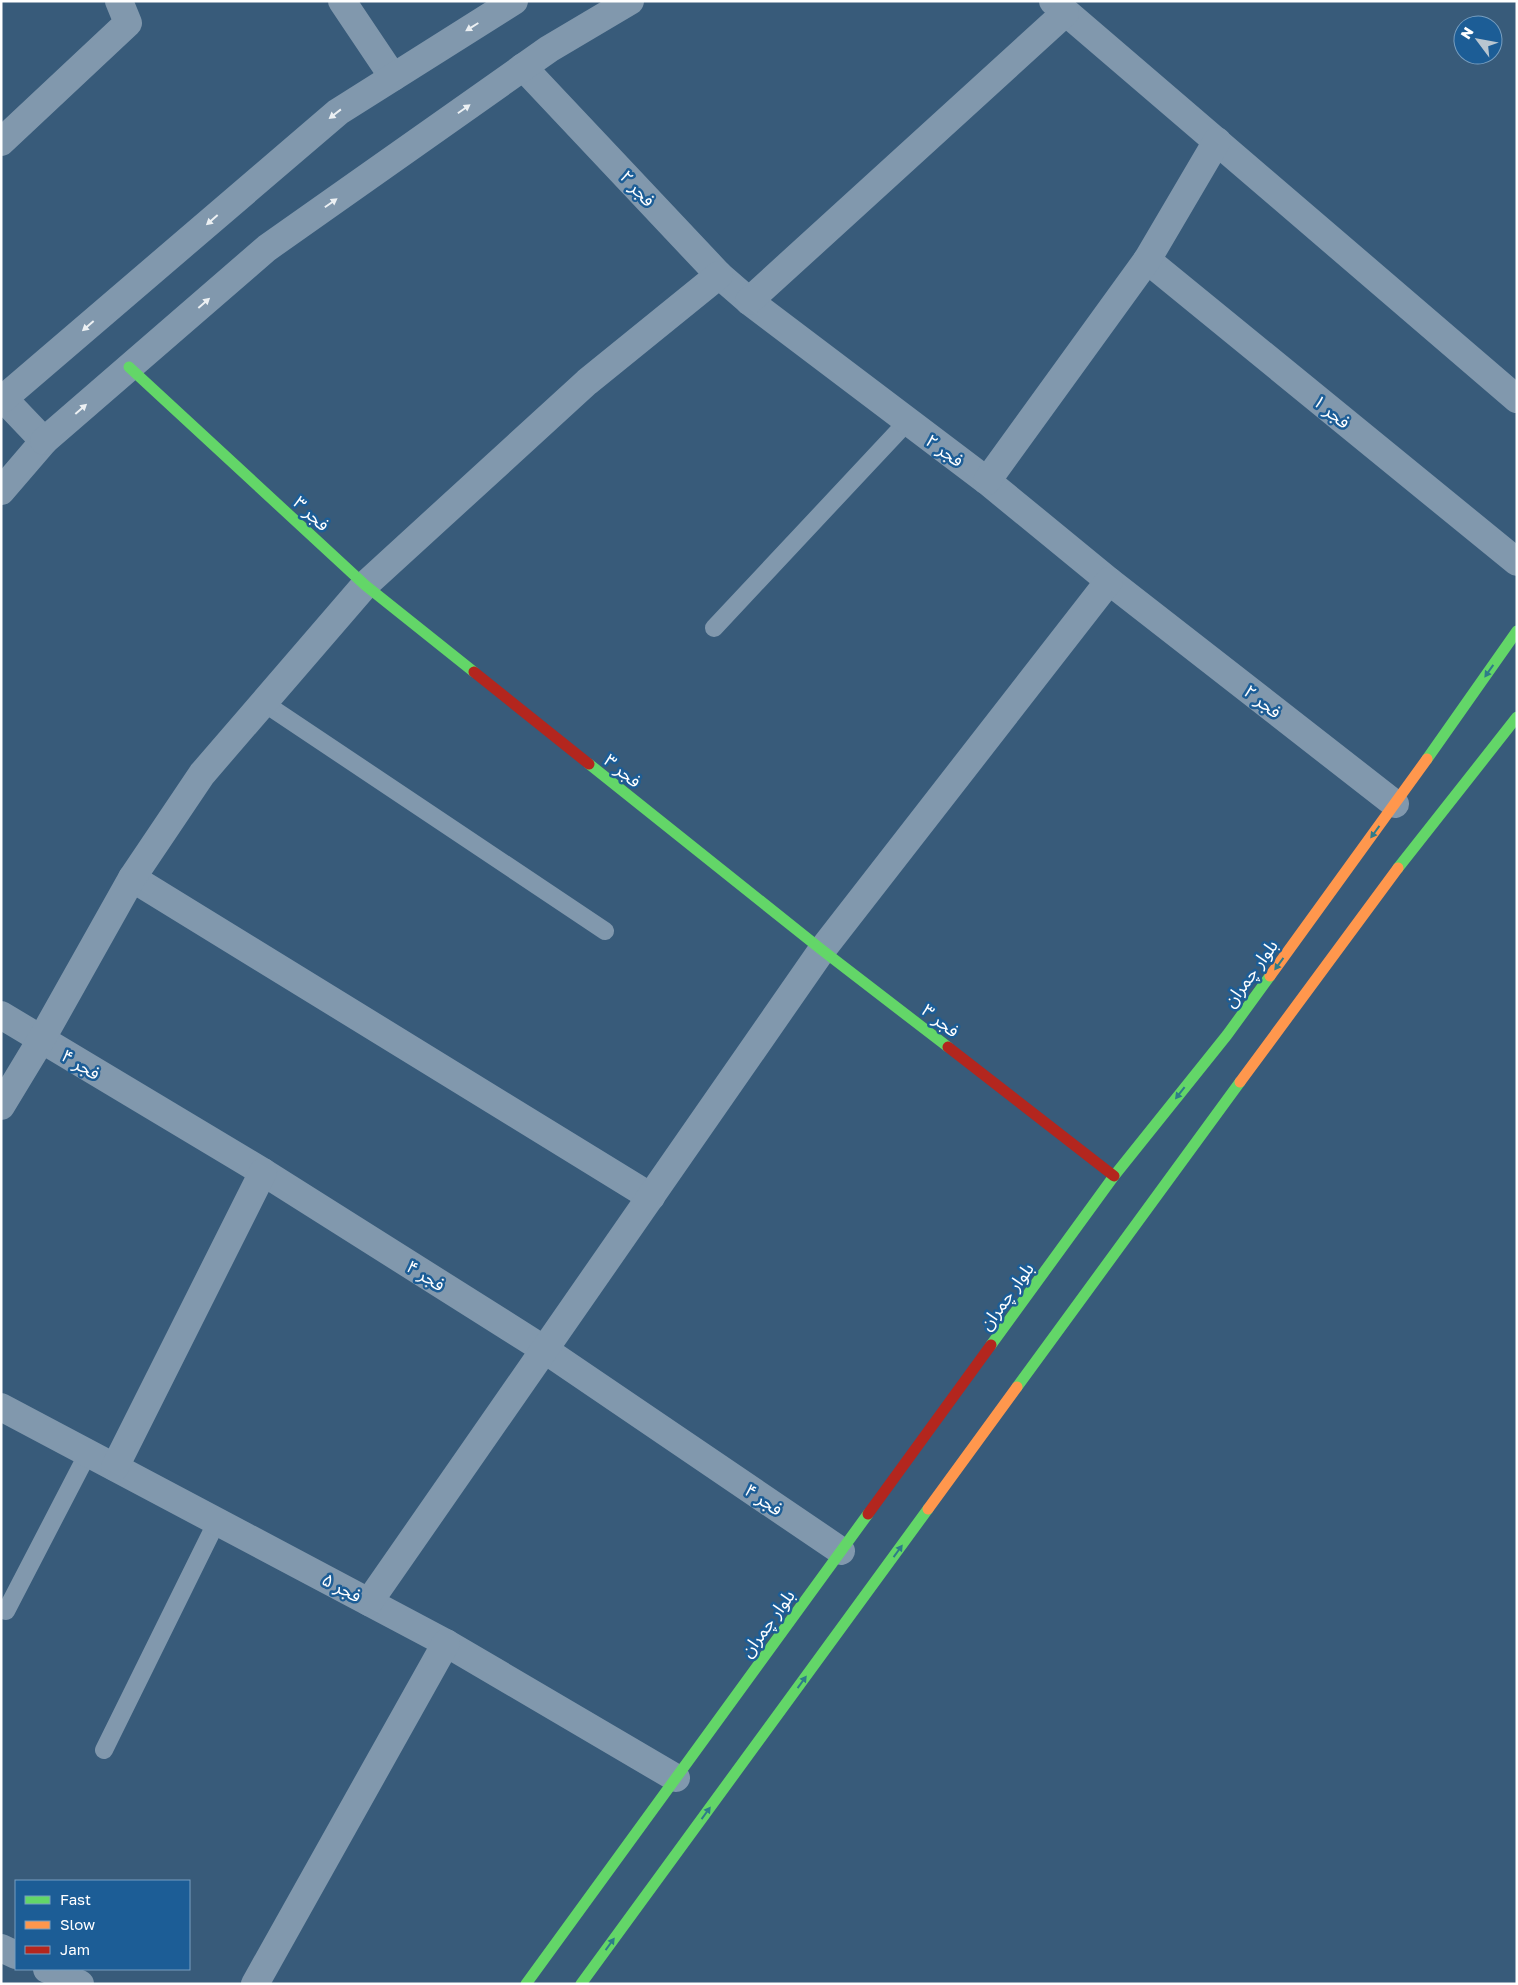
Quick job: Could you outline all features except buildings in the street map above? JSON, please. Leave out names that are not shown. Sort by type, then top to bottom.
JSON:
[{"type":"main road","name":"فجر ۳","points":[[129,367],[365,585],[822,950],[1114,1176]]},
{"type":"main road","name":"بلوار چمران","points":[[526,1984],[1114,1176],[1227,1035],[1396,804],[1517,631]]},
{"type":"main road","points":[[581,1984],[1368,907],[1517,717]]},
{"type":"street","points":[[1,142],[128,23],[119,1]]},
{"type":"street","points":[[342,1],[393,77]]},
{"type":"street","points":[[44,441],[3,397],[338,112],[514,1]]},
{"type":"street","points":[[1,491],[44,441],[267,248],[549,49],[630,1]]},
{"type":"street","points":[[749,301],[1059,7],[1517,399]]},
{"type":"street","name":"فجر ۲","points":[[523,67],[719,275],[749,301],[987,481],[1109,581],[1396,804]]},
{"type":"street","points":[[987,481],[1147,260],[1217,141]]},
{"type":"street","name":"فجر ۱","points":[[1147,260],[1517,562]]},
{"type":"street","points":[[1,1106],[41,1040],[132,878],[202,774],[365,585],[587,382],[719,275]]},
{"type":"street","points":[[369,1602],[546,1350],[822,950],[1109,581]]},
{"type":"street","points":[[132,878],[652,1196]]},
{"type":"street","name":"فجر ۴","points":[[1,1015],[263,1172],[546,1350],[841,1551]]},
{"type":"street","points":[[115,1467],[263,1172]]},
{"type":"street","name":"فجر ۵","points":[[1,1408],[446,1643],[676,1778]]},
{"type":"street","points":[[255,1984],[446,1643]]},
{"type":"street","points":[[1,1948],[15,1955]]},
{"type":"street","points":[[49,1970],[80,1984]]},
{"type":"lane","points":[[714,628],[907,422]]},
{"type":"lane","points":[[264,703],[605,931]]},
{"type":"lane","points":[[6,1611],[88,1453]]},
{"type":"lane","points":[[104,1750],[217,1521]]},
{"type":"traffic: fast","points":[[129,367],[365,585],[474,672]]},
{"type":"traffic: fast","points":[[1427,759],[1517,631]]},
{"type":"traffic: fast","points":[[1398,868],[1517,717]]},
{"type":"traffic: fast","points":[[589,764],[822,950],[948,1047]]},
{"type":"traffic: fast","points":[[991,1345],[1114,1176],[1227,1035],[1270,976]]},
{"type":"traffic: fast","points":[[1017,1387],[1240,1082]]},
{"type":"traffic: fast","points":[[581,1984],[928,1509]]},
{"type":"traffic: fast","points":[[526,1984],[868,1514]]},
{"type":"traffic: slow","points":[[1270,976],[1427,759]]},
{"type":"traffic: slow","points":[[1240,1082],[1398,868]]},
{"type":"traffic: slow","points":[[928,1509],[1017,1387]]},
{"type":"traffic: jam","points":[[474,672],[589,764]]},
{"type":"traffic: jam","points":[[948,1047],[1114,1176]]},
{"type":"traffic: jam","points":[[868,1514],[991,1345]]}]
